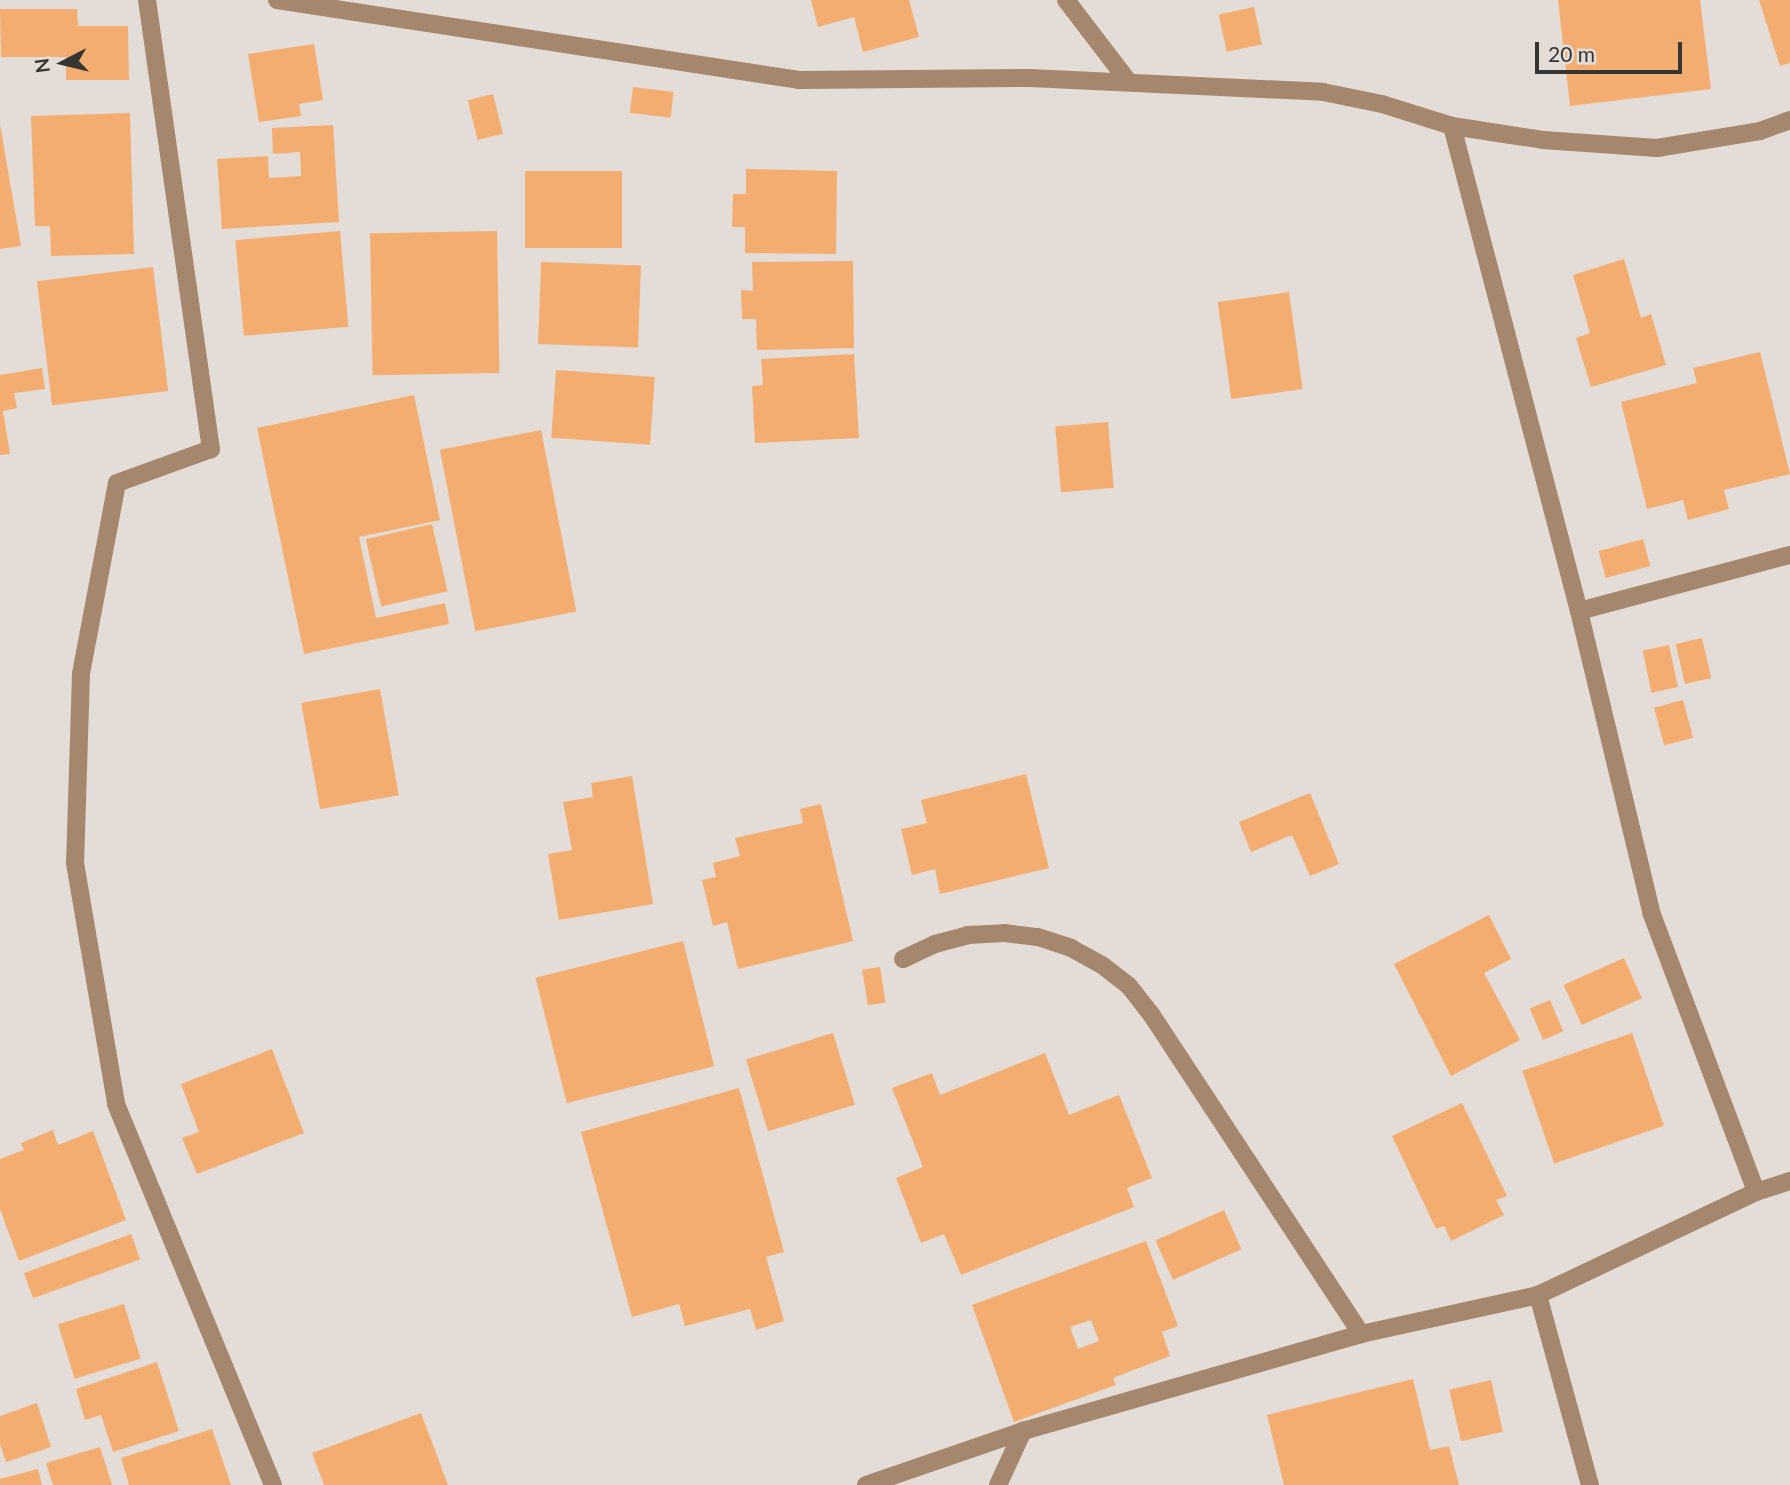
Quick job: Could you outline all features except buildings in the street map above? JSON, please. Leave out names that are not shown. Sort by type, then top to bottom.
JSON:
[{"type":"street","points":[[147,0],[211,449],[117,483],[81,674],[75,863],[117,1104],[273,1485]]},
{"type":"street","points":[[1066,0],[1128,81]]},
{"type":"street","points":[[287,1],[799,80],[1030,78],[1323,92],[1382,104],[1452,126],[1543,140],[1657,148],[1760,131],[1790,120]]},
{"type":"street","points":[[1452,126],[1579,611],[1651,912],[1756,1192]]},
{"type":"street","points":[[1579,611],[1790,555]]},
{"type":"street","points":[[903,959],[935,944],[968,935],[1026,936],[1071,948],[1102,965],[1129,986],[1152,1014],[1361,1334]]},
{"type":"street","points":[[866,1485],[1023,1432],[1361,1334],[1538,1295],[1756,1192],[1790,1181]]},
{"type":"street","points":[[1538,1295],[1590,1485]]},
{"type":"street","points":[[998,1485],[1023,1432]]}]
